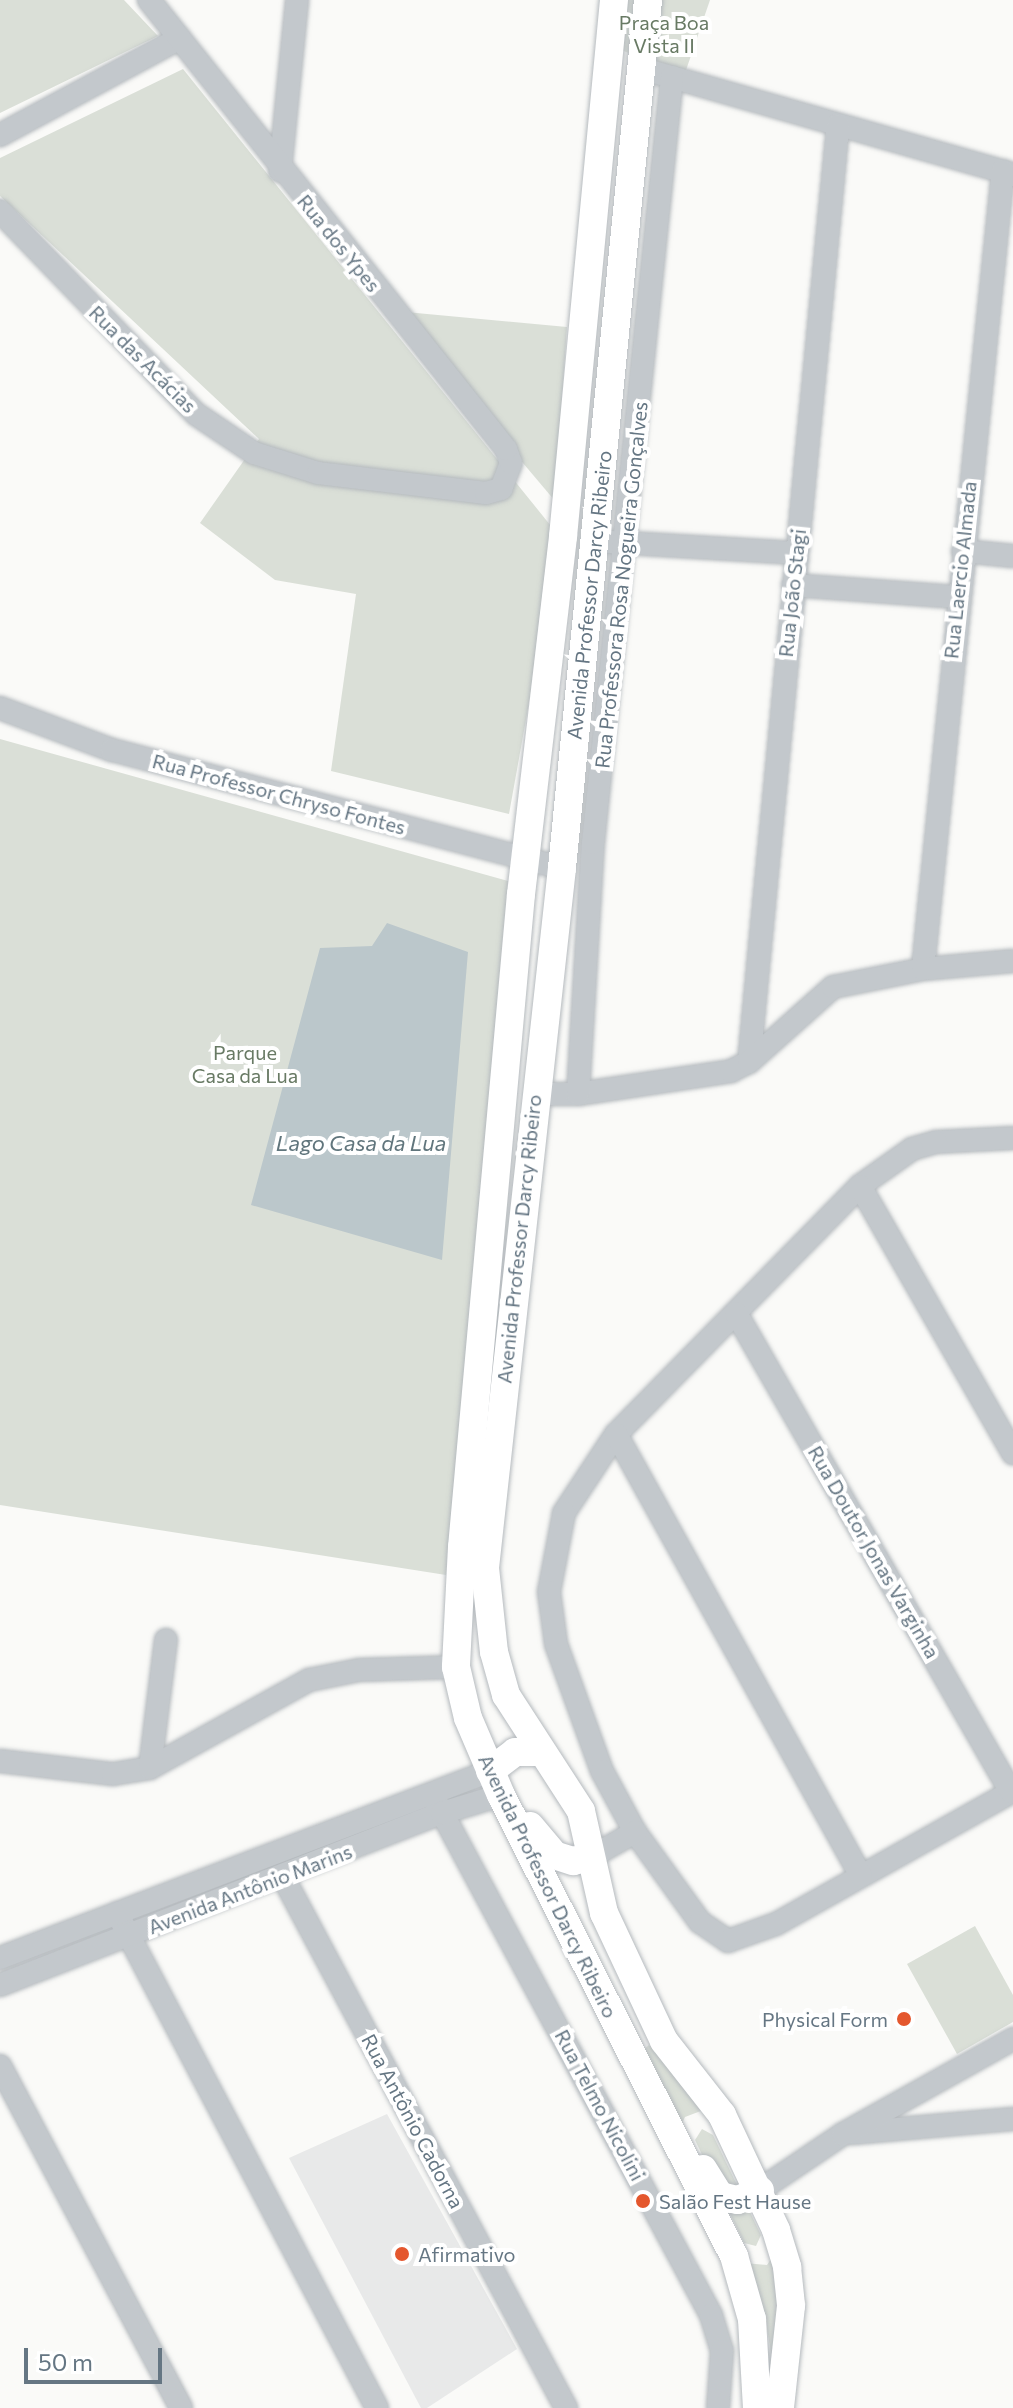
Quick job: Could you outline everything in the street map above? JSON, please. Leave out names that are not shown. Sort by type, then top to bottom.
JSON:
[{"type":"main road","name":"Avenida Professor Darcy Ribeiro","points":[[614,0],[526,861],[468,1475],[456,1667],[468,1718],[500,1792],[734,2256],[752,2319],[757,2408]]},
{"type":"main road","name":"Avenida Professor Darcy Ribeiro","points":[[648,0],[562,868],[485,1539],[494,1652],[506,1695],[538,1752],[574,1799],[604,1913],[664,2041],[714,2103],[760,2190],[790,2287],[780,2408]]},
{"type":"main road","points":[[456,1667],[506,1695]]},
{"type":"main road","points":[[538,1752],[515,1752],[500,1792],[524,1816],[554,1855],[573,1861],[591,1857]]},
{"type":"main road","points":[[667,2127],[690,2145],[720,2196],[738,2200],[760,2190]]},
{"type":"street","name":"Rua dos Ypes","points":[[149,0],[280,171],[506,449],[511,463],[501,489]]},
{"type":"street","points":[[280,171],[297,0]]},
{"type":"street","points":[[0,135],[180,38]]},
{"type":"street","points":[[640,68],[1008,173]]},
{"type":"street","name":"Rua Professora Rosa Nogueira Gonçalves","points":[[578,1094],[593,843],[627,542],[672,77]]},
{"type":"street","name":"Rua João Stagi","points":[[749,1062],[838,125]]},
{"type":"street","name":"Rua Laercio Almada","points":[[923,969],[956,597],[1008,173]]},
{"type":"street","name":"Rua das Acácias","points":[[0,211],[196,414],[254,453],[318,473],[486,493],[501,489]]},
{"type":"street","points":[[594,541],[796,553]]},
{"type":"street","points":[[963,551],[1013,556]]},
{"type":"street","points":[[793,585],[956,597]]},
{"type":"street","name":"Rua Professor Chryso Fontes","points":[[0,708],[112,750],[562,868]]},
{"type":"street","points":[[534,1094],[578,1094],[710,1076],[749,1062],[833,987],[923,969],[1013,961]]},
{"type":"street","points":[[1012,1791],[776,1924],[728,1941],[700,1922],[635,1832],[602,1771],[556,1644],[549,1592],[564,1513],[616,1434],[860,1186],[912,1149],[936,1142],[1013,1138]]},
{"type":"street","points":[[860,1186],[1013,1453]]},
{"type":"street","name":"Rua Doutor Jonas Varginha","points":[[736,1313],[1012,1791]]},
{"type":"street","points":[[616,1434],[861,1876]]},
{"type":"street","points":[[150,1768],[166,1640]]},
{"type":"street","points":[[0,1761],[113,1774],[150,1768],[309,1680],[359,1670],[456,1667]]},
{"type":"street","points":[[574,1799],[589,1792],[602,1771]]},
{"type":"street","name":"Avenida Antônio Marins","points":[[0,1958],[117,1913],[437,1804],[500,1792]]},
{"type":"street","name":"Avenida Antônio Marins","points":[[0,1985],[283,1877],[437,1804]]},
{"type":"street","name":"Rua Telmo Nicolini","points":[[437,1804],[711,2315],[722,2351],[718,2408]]},
{"type":"street","points":[[591,1857],[635,1832]]},
{"type":"street","name":"Rua Antônio Cadorna","points":[[283,1877],[566,2408]]},
{"type":"street","points":[[117,1913],[126,1936],[377,2408]]},
{"type":"street","points":[[760,2190],[843,2134],[1013,2039]]},
{"type":"street","points":[[0,2066],[181,2408]]},
{"type":"street","points":[[843,2134],[1013,2119]]},
{"type":"shaded area","name":"Afirmativo","points":[[387,2114],[517,2349],[427,2408],[421,2408],[289,2158]]},
{"type":"green space","points":[[0,0],[124,0],[158,36],[0,113]]},
{"type":"green space","name":"Praça Boa Vista II","points":[[624,0],[710,0],[684,76],[619,49]]},
{"type":"green space","points":[[183,69],[559,536],[509,814],[331,771],[356,594],[275,580],[200,523],[259,439],[0,196],[0,158]]},
{"type":"green space","points":[[395,311],[567,327],[555,501]]},
{"type":"green space","name":"Parque Casa da Lua","points":[[0,739],[508,881],[446,1575],[0,1505]]},
{"type":"green space","points":[[975,1926],[1013,1995],[1013,2022],[957,2054],[907,1964]]},
{"type":"green space","points":[[649,2045],[700,2095],[706,2109],[685,2117],[679,2130],[643,2050]]},
{"type":"green space","points":[[702,2129],[713,2135],[761,2235],[756,2246],[744,2243],[695,2140]]},
{"type":"green space","points":[[777,2250],[782,2276],[772,2359],[766,2322],[744,2263],[767,2265]]},
{"type":"water","name":"Lago Casa da Lua","points":[[387,923],[468,952],[442,1260],[251,1205],[320,948],[372,946]]},
{"type":"place","name":"Physical Form","points":[[904,2019]]},
{"type":"place","name":"Salão Fest Hause","points":[[643,2201]]},
{"type":"place","name":"Afirmativo","points":[[402,2254]]}]
